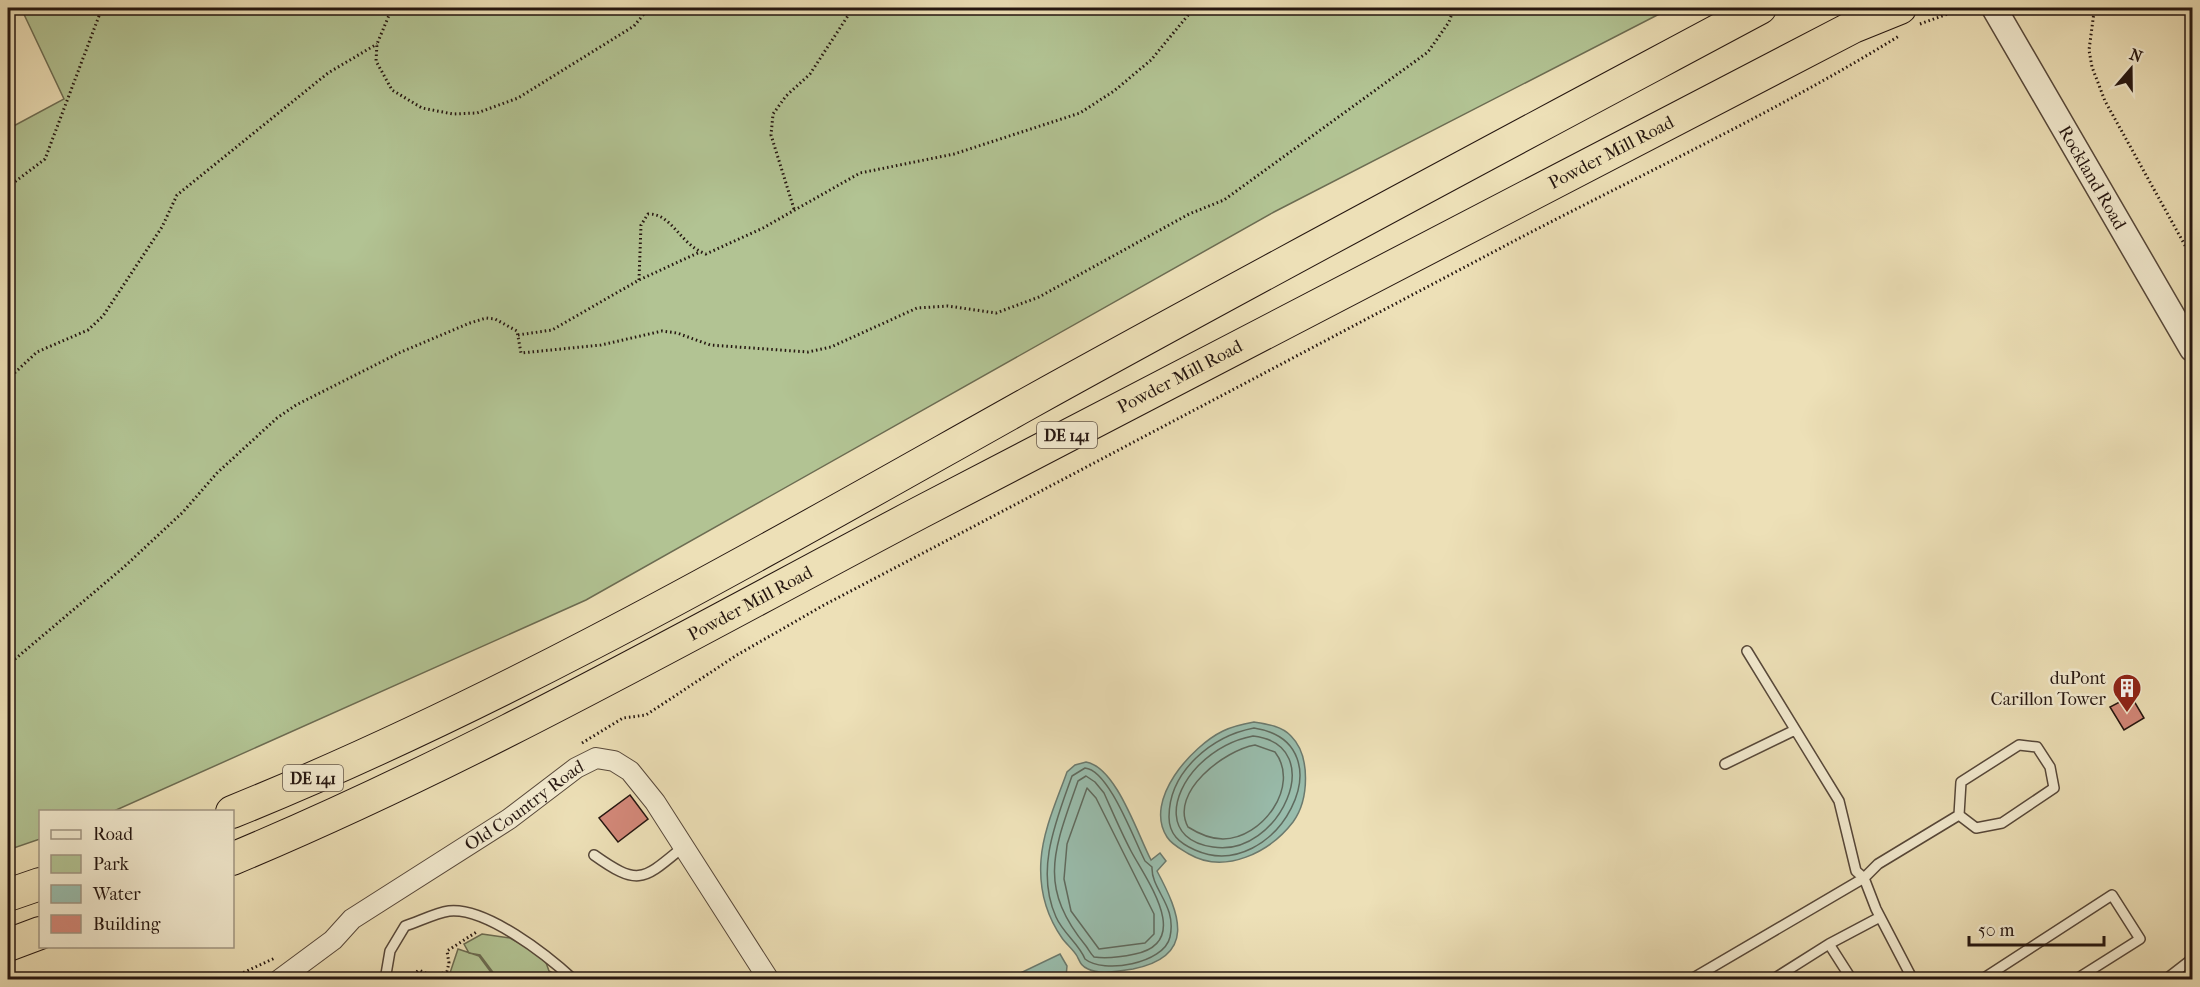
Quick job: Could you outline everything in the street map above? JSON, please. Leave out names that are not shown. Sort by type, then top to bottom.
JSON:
[{"type":"highway","name":"DE 141","points":[[234,811],[393,744],[693,589],[1156,332],[1760,8]]},
{"type":"highway","name":"Powder Mill Road","points":[[234,858],[309,827],[557,707],[1193,369],[1853,27],[1908,21]]},
{"type":"highway","points":[[8,895],[39,884]]},
{"type":"highway","points":[[8,945],[39,933]]},
{"type":"street","name":"Rockland Road","points":[[1994,8],[2193,349]]},
{"type":"street","name":"Old Country Road","points":[[279,980],[333,940],[352,919],[510,819],[576,768],[596,758],[614,761],[630,771],[655,802],[769,980]]},
{"type":"lane","points":[[1747,651],[1839,801],[1856,871],[1864,878],[1880,917],[1912,980]]},
{"type":"lane","points":[[1725,764],[1795,730]]},
{"type":"lane","points":[[2019,745],[2037,747],[2050,767],[2054,788],[2002,823],[1976,828],[1959,815],[1961,782],[2019,745]]},
{"type":"lane","points":[[1690,980],[1864,878],[1878,864],[1959,815]]},
{"type":"lane","points":[[594,855],[621,874],[639,877],[654,871],[683,847]]},
{"type":"lane","points":[[1981,980],[2112,895],[2140,939],[2075,980]]},
{"type":"lane","points":[[385,980],[390,951],[405,926],[450,911],[490,920],[545,953],[574,980]]},
{"type":"lane","points":[[1772,980],[1828,944],[1880,917]]},
{"type":"lane","points":[[1828,944],[1852,980]]},
{"type":"lane","points":[[2165,980],[2193,959]]},
{"type":"path","points":[[8,187],[45,159],[102,8]]},
{"type":"path","points":[[392,8],[377,44],[376,61],[392,90],[422,108],[453,114],[477,113],[518,98],[634,27],[649,8]]},
{"type":"path","points":[[794,209],[771,135],[773,114],[786,96],[810,74],[853,8]]},
{"type":"path","points":[[639,280],[640,225],[648,214],[658,214],[668,220],[693,249],[706,254],[764,228],[860,173],[954,154],[1057,118],[1080,113],[1114,92],[1151,60],[1194,8]]},
{"type":"path","points":[[8,665],[124,567],[183,512],[217,473],[286,412],[400,352],[486,318],[495,319],[517,331],[521,353],[601,345],[662,331],[677,333],[710,345],[808,352],[831,347],[917,308],[948,306],[996,313],[1039,297],[1189,214],[1224,201],[1428,52],[1449,22],[1454,8]]},
{"type":"path","points":[[577,746],[623,718],[646,715],[736,656],[824,605],[1519,238],[1688,154],[1860,60],[1908,21],[1964,8]]},
{"type":"path","points":[[2091,8],[2094,12],[2089,50],[2092,67],[2105,101],[2193,258]]},
{"type":"path","points":[[8,379],[38,352],[88,330],[103,316],[162,228],[177,195],[328,74],[377,44]]},
{"type":"path","points":[[518,335],[552,330],[639,280],[700,252]]},
{"type":"path","points":[[406,980],[419,970],[428,975],[439,975],[447,971],[449,963],[447,951],[480,929],[498,925]]},
{"type":"path","points":[[227,980],[277,957]]},
{"type":"green space","points":[[21,8],[1671,8],[1274,212],[586,600],[116,810],[39,810],[39,839],[8,850],[8,129],[64,99]]},
{"type":"green space","points":[[482,934],[510,938],[544,957],[549,971],[565,979],[498,979],[480,955],[469,953],[464,944]]},
{"type":"green space","points":[[458,949],[479,956],[496,979],[431,979],[450,973]]},
{"type":"water","points":[[1254,722],[1283,730],[1291,736],[1302,755],[1306,778],[1298,813],[1293,822],[1272,843],[1246,857],[1217,862],[1203,860],[1189,854],[1169,840],[1161,822],[1161,807],[1166,791],[1185,761],[1211,738],[1231,728]]},
{"type":"water","points":[[1086,762],[1097,767],[1116,788],[1151,860],[1160,853],[1166,861],[1157,871],[1176,917],[1178,931],[1175,944],[1167,954],[1153,963],[1133,969],[1104,972],[1084,967],[1056,929],[1045,901],[1041,881],[1041,860],[1047,826],[1067,772],[1075,765]]},
{"type":"water","points":[[1060,954],[1067,966],[1066,977],[1061,979],[1008,979]]},
{"type":"building","name":"duPont Carillon Tower","points":[[2131,696],[2144,718],[2124,730],[2110,707]]},
{"type":"building","points":[[630,795],[648,819],[618,842],[599,818]]},
{"type":"place","name":"duPont Carillon Tower","points":[[2127,714]]}]
